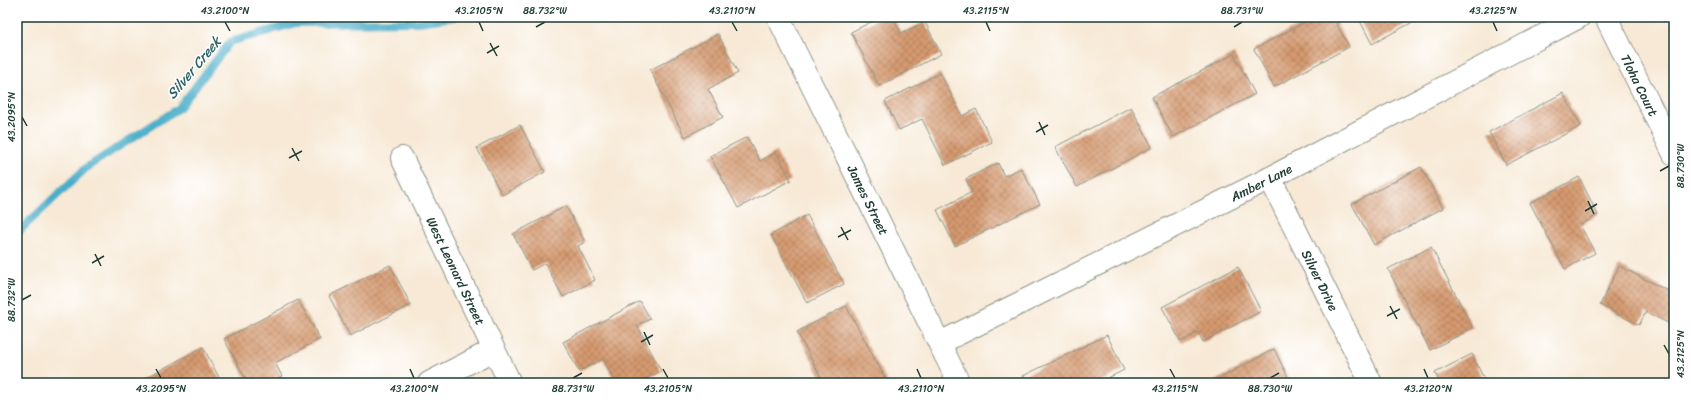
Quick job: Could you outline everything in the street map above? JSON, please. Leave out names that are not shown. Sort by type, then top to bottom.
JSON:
[{"type":"street","name":"James Street","points":[[778,17],[959,383]]},
{"type":"street","name":"Amber Lane","points":[[940,343],[1270,178],[1579,17]]},
{"type":"street","name":"Tloha Court","points":[[1606,17],[1674,154]]},
{"type":"street","name":"West Leonard Street","points":[[402,158],[510,383]]},
{"type":"street","name":"Silver Drive","points":[[1270,178],[1371,383]]},
{"type":"street","points":[[429,383],[493,350]]},
{"type":"building","points":[[881,17],[893,17],[901,33],[925,22],[941,54],[879,86],[851,32]]},
{"type":"building","points":[[1315,17],[1333,17],[1349,47],[1274,87],[1254,49]]},
{"type":"building","points":[[1358,17],[1422,17],[1372,44]]},
{"type":"building","points":[[718,34],[738,73],[708,89],[723,117],[685,137],[650,70]]},
{"type":"building","points":[[1234,54],[1255,94],[1173,137],[1152,97]]},
{"type":"building","points":[[940,73],[962,116],[976,109],[992,142],[945,165],[922,119],[899,130],[885,101]]},
{"type":"building","points":[[1563,93],[1581,126],[1506,165],[1489,132]]},
{"type":"building","points":[[1131,107],[1152,147],[1077,187],[1055,147]]},
{"type":"building","points":[[520,125],[545,172],[502,195],[477,148]]},
{"type":"building","points":[[747,137],[760,161],[776,152],[791,180],[738,208],[710,156]]},
{"type":"building","points":[[998,163],[1004,176],[1021,168],[1040,204],[955,246],[937,210],[972,192],[966,179]]},
{"type":"building","points":[[1421,167],[1443,208],[1374,245],[1352,204]]},
{"type":"building","points":[[1579,177],[1598,215],[1580,225],[1595,253],[1565,269],[1530,203]]},
{"type":"building","points":[[566,206],[585,242],[578,246],[595,280],[563,297],[545,263],[532,270],[513,234]]},
{"type":"building","points":[[807,215],[844,284],[807,303],[771,235]]},
{"type":"building","points":[[1431,247],[1473,328],[1430,350],[1388,269]]},
{"type":"building","points":[[390,265],[411,305],[350,336],[329,296]]},
{"type":"building","points":[[1619,266],[1674,294],[1674,326],[1646,312],[1639,325],[1600,305]]},
{"type":"building","points":[[1238,267],[1261,311],[1203,342],[1198,332],[1181,342],[1162,307]]},
{"type":"building","points":[[298,300],[320,339],[275,363],[282,376],[269,383],[248,383],[224,339]]},
{"type":"building","points":[[640,301],[650,319],[637,325],[661,371],[639,383],[616,383],[603,359],[579,371],[563,342]]},
{"type":"building","points":[[846,306],[888,383],[848,383],[847,380],[841,383],[824,383],[797,332]]},
{"type":"building","points":[[1107,335],[1124,370],[1098,383],[1026,383],[1023,376]]},
{"type":"building","points":[[203,347],[222,383],[138,382]]},
{"type":"building","points":[[1274,349],[1291,383],[1213,382]]},
{"type":"building","points":[[1472,354],[1486,383],[1440,383],[1435,373]]},
{"type":"waterway","name":"Silver Creek","points":[[17,233],[87,167],[179,108],[230,42],[296,23],[419,22],[454,17]]}]
